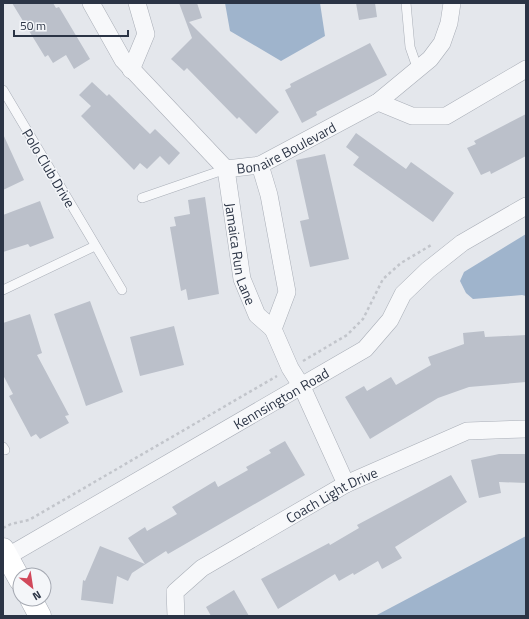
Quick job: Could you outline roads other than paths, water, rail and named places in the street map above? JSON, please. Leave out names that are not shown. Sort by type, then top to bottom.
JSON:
[{"type":"main road","points":[[4,555],[12,568]]},
{"type":"main road","points":[[35,607],[40,616]]},
{"type":"street","name":"Bonaire Boulevard","points":[[91,3],[123,60],[131,70],[226,169],[260,165],[378,102],[430,60],[442,43],[449,23],[452,3]]},
{"type":"street","points":[[131,70],[146,34],[137,3]]},
{"type":"street","points":[[378,102],[412,116],[446,116],[526,69]]},
{"type":"street","name":"Jamaica Run Lane","points":[[260,165],[269,195],[287,292],[272,329]]},
{"type":"street","name":"Jamaica Run Lane","points":[[226,169],[242,279],[257,315],[272,329],[290,368],[302,387],[346,484]]},
{"type":"street","name":"Kennsington Road","points":[[4,555],[302,387],[365,349],[390,320],[403,294],[428,270],[462,243],[526,206]]},
{"type":"street","name":"Coach Light Drive","points":[[176,616],[175,592],[202,568],[346,484],[467,431],[526,429]]},
{"type":"lane","points":[[406,3],[410,47],[418,70]]},
{"type":"lane","name":"Polo Club Drive","points":[[3,90],[122,290]]},
{"type":"lane","points":[[142,198],[226,169]]},
{"type":"lane","points":[[3,290],[95,246]]},
{"type":"water","points":[[225,3],[320,3],[325,36],[281,61],[230,31]]},
{"type":"water","points":[[526,234],[526,296],[522,295],[473,299],[466,293],[460,281],[464,272]]},
{"type":"water","points":[[526,536],[526,616],[375,616]]}]
